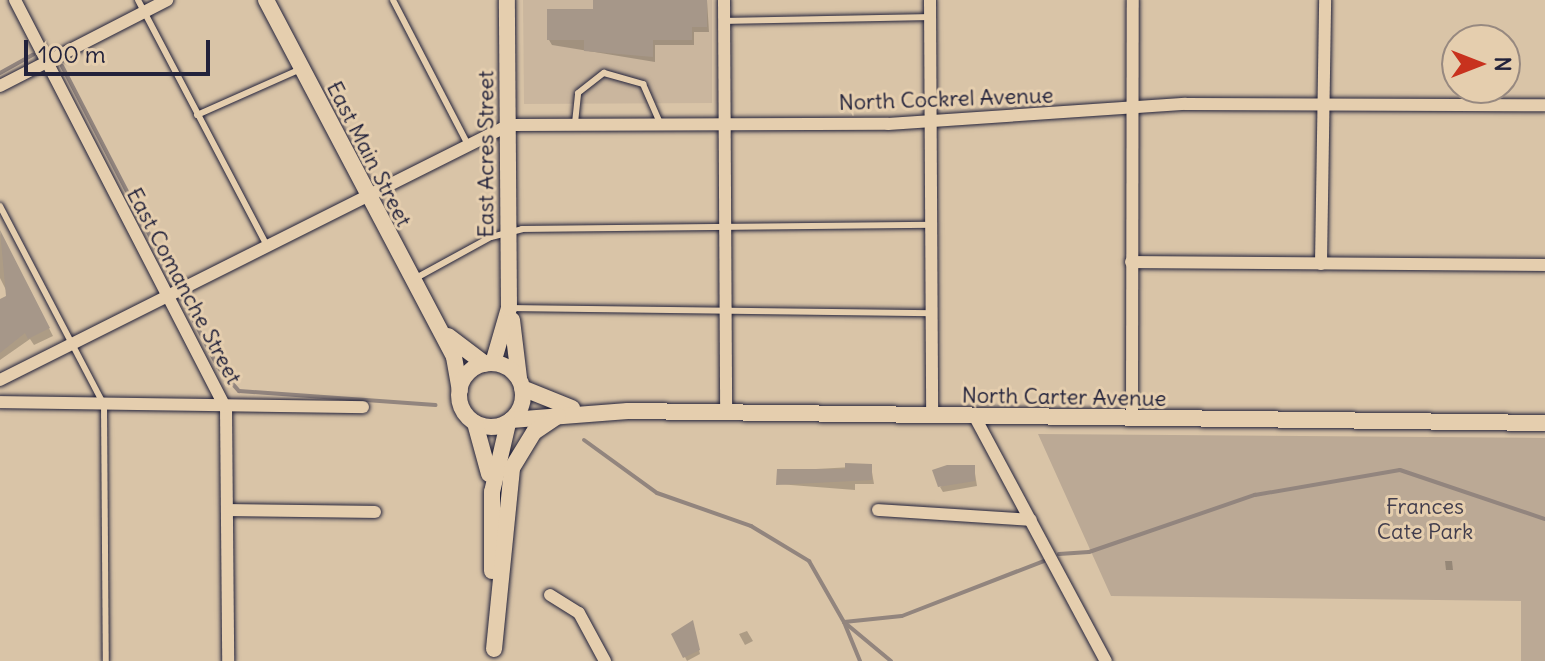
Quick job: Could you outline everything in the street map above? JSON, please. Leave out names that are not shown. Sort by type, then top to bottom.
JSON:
[{"type":"street","name":"East Comanche Street","points":[[15,0],[170,294],[226,408],[230,510],[228,661]]},
{"type":"street","points":[[0,86],[141,6],[167,0]]},
{"type":"street","name":"East Main Street","points":[[266,0],[409,281],[454,357],[460,390]]},
{"type":"street","name":"East Acres Street","points":[[507,0],[509,308],[520,383]]},
{"type":"street","points":[[724,0],[726,412]]},
{"type":"street","points":[[930,0],[932,417]]},
{"type":"street","points":[[1132,420],[1133,0]]},
{"type":"street","points":[[1321,264],[1326,103],[1325,0]]},
{"type":"street","name":"North Cockrel Avenue","points":[[0,380],[466,141],[509,125],[929,120],[1326,103],[1545,105]]},
{"type":"street","points":[[1131,262],[1545,265]]},
{"type":"street","name":"East Acres Street","points":[[489,364],[509,308]]},
{"type":"street","name":"East Main Street","points":[[436,327],[489,364]]},
{"type":"street","points":[[492,492],[520,383],[489,364],[460,390],[475,423],[492,492],[494,655]]},
{"type":"street","name":"North Carter Avenue","points":[[520,383],[582,411]]},
{"type":"street","points":[[0,402],[226,408],[363,407]]},
{"type":"street","name":"North Carter Avenue","points":[[510,421],[582,411],[976,419],[1545,423]]},
{"type":"street","points":[[494,655],[512,468],[534,432],[563,414]]},
{"type":"street","points":[[976,419],[1106,661]]},
{"type":"street","points":[[475,423],[510,421]]},
{"type":"street","points":[[230,510],[375,512]]},
{"type":"street","points":[[878,510],[1031,520]]},
{"type":"street","points":[[550,595],[579,613],[605,661]]},
{"type":"lane","points":[[393,0],[466,141]]},
{"type":"lane","points":[[141,6],[266,244]]},
{"type":"lane","points":[[724,21],[930,17]]},
{"type":"lane","points":[[197,115],[301,69]]},
{"type":"lane","points":[[575,123],[578,93],[604,73],[643,84],[660,123]]},
{"type":"lane","points":[[0,206],[104,405],[106,661]]},
{"type":"lane","points":[[409,281],[508,233],[725,226],[930,225]]},
{"type":"lane","points":[[509,308],[931,313]]},
{"type":"shaded area","points":[[523,0],[712,0],[712,103],[524,104]]},
{"type":"green space","name":"Frances Cate Park","points":[[1038,434],[1545,438],[1545,661],[1521,661],[1521,601],[1111,596]]},
{"type":"building","points":[[593,0],[707,0],[707,27],[692,27],[692,40],[653,40],[653,57],[584,51],[584,40],[547,40],[547,9],[593,9]]},
{"type":"building","points":[[0,230],[50,328],[28,339],[25,333],[0,353],[0,299],[6,296]]},
{"type":"building","points":[[845,463],[872,464],[872,480],[776,485],[777,469],[845,469]]},
{"type":"building","points":[[947,465],[975,465],[975,481],[938,487],[932,470]]},
{"type":"building","points":[[693,620],[700,650],[683,658],[671,634]]},
{"type":"waterway","points":[[0,73],[33,55]]},
{"type":"waterway","points":[[62,66],[218,367],[239,391],[436,405]]},
{"type":"waterway","points":[[584,440],[657,493],[751,526],[809,561],[844,622],[891,661]]},
{"type":"waterway","points":[[1059,554],[1089,552],[1255,495],[1400,470],[1545,519]]},
{"type":"waterway","points":[[860,661],[844,622],[902,616],[1044,561]]}]
